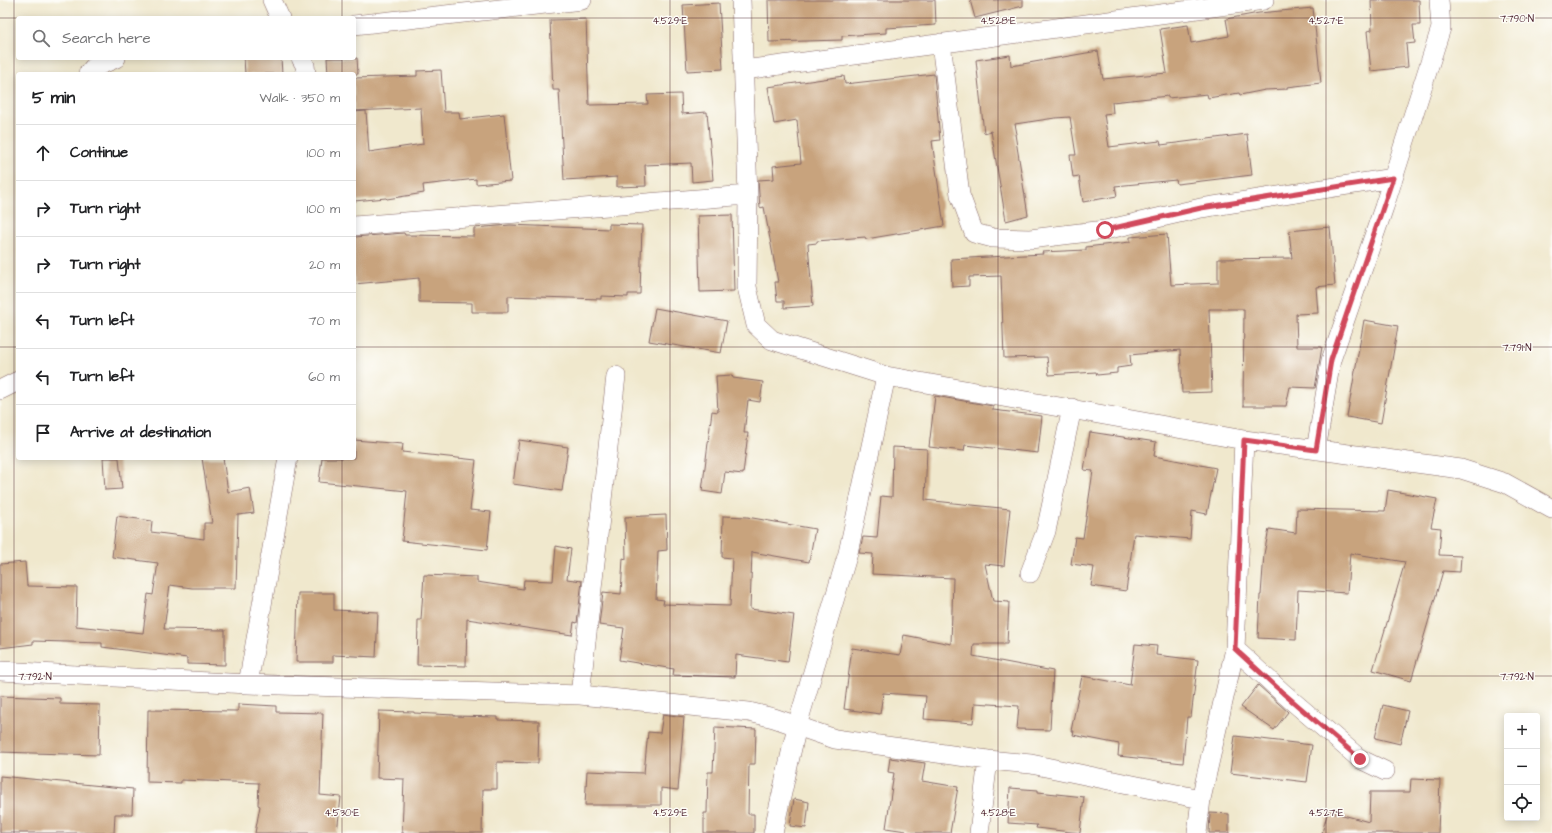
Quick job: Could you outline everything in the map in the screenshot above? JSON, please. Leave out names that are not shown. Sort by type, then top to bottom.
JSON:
[{"type":"street","points":[[272,0],[279,16]]},
{"type":"street","points":[[356,24],[582,0]]},
{"type":"street","points":[[741,0],[748,195],[748,287],[756,325],[772,340],[886,376],[1072,408],[1244,440],[1461,469],[1505,483],[1552,509]]},
{"type":"street","points":[[744,70],[1264,0]]},
{"type":"street","points":[[1316,450],[1331,360],[1393,178],[1441,28],[1439,0]]},
{"type":"street","points":[[941,43],[960,195],[974,232],[992,238],[1030,239],[1105,230],[1201,208],[1393,178]]},
{"type":"street","points":[[90,72],[93,68],[111,60]]},
{"type":"street","points":[[302,60],[305,65],[306,72]]},
{"type":"street","points":[[356,226],[748,195]]},
{"type":"street","points":[[580,695],[616,376]]},
{"type":"street","points":[[773,833],[797,726],[848,553],[886,376]]},
{"type":"street","points":[[0,390],[16,383]]},
{"type":"street","points":[[1030,573],[1046,532],[1072,408]]},
{"type":"street","points":[[1197,833],[1201,799],[1235,649],[1244,440]]},
{"type":"street","points":[[248,684],[288,460]]},
{"type":"street","points":[[1235,649],[1283,693],[1360,759],[1386,771]]},
{"type":"street","points":[[0,671],[248,684],[580,695],[750,712],[774,718],[835,739],[988,760],[1031,764],[1201,799]]},
{"type":"street","points":[[979,833],[988,760]]},
{"type":"building","points":[[768,0],[935,0],[936,25],[886,28],[886,33],[842,36],[842,40],[769,42]]},
{"type":"building","points":[[970,0],[1023,0],[1023,6],[975,18]]},
{"type":"building","points":[[1371,0],[1419,0],[1420,25],[1413,25],[1415,43],[1406,44],[1408,67],[1371,71],[1367,31],[1372,30]]},
{"type":"building","points":[[719,3],[723,69],[687,71],[683,5]]},
{"type":"building","points":[[1313,8],[1321,83],[1287,87],[1287,89],[1265,90],[1240,95],[1239,93],[1208,98],[1207,94],[1168,98],[1168,96],[1112,102],[1113,113],[1104,114],[1109,147],[1160,141],[1161,145],[1247,134],[1252,175],[1177,184],[1176,180],[1115,186],[1117,196],[1083,202],[1079,176],[1073,177],[1070,155],[1076,155],[1070,117],[1015,124],[1017,134],[1015,134],[1028,215],[1006,221],[991,131],[984,133],[976,60],[1010,55],[1011,66],[1098,51],[1103,79],[1167,73],[1160,29],[1188,25],[1191,43],[1229,36],[1226,19],[1259,13]]},
{"type":"building","points":[[586,19],[589,105],[648,104],[647,95],[681,94],[682,114],[707,112],[713,180],[692,182],[691,163],[645,165],[646,186],[617,187],[617,177],[564,180],[559,90],[553,90],[550,20]]},
{"type":"building","points":[[357,58],[358,74],[356,74],[356,72],[328,72],[327,60],[356,60]]},
{"type":"building","points":[[244,60],[281,60],[282,72],[245,72]]},
{"type":"building","points":[[441,70],[444,112],[459,112],[460,119],[504,114],[511,181],[476,184],[476,179],[423,185],[424,193],[387,199],[356,201],[356,112],[366,111],[369,152],[423,144],[421,108],[356,111],[356,78],[417,76],[417,71]]},
{"type":"building","points":[[934,74],[940,140],[932,141],[944,226],[866,239],[865,237],[817,241],[817,243],[808,244],[813,306],[784,308],[784,301],[777,301],[775,282],[778,282],[764,207],[760,208],[758,180],[774,179],[773,166],[801,163],[797,120],[774,124],[768,87],[844,76],[845,84]]},
{"type":"building","points":[[732,215],[734,291],[700,292],[698,216]]},
{"type":"building","points":[[609,224],[642,225],[640,294],[628,294],[628,297],[601,296],[601,299],[508,296],[508,312],[472,312],[472,303],[419,302],[419,278],[356,284],[356,237],[404,233],[405,235],[474,236],[474,228],[510,225],[609,229]]},
{"type":"building","points":[[1330,227],[1335,285],[1316,287],[1318,313],[1296,314],[1297,347],[1322,347],[1315,388],[1290,387],[1286,406],[1243,406],[1244,309],[1209,309],[1212,392],[1182,393],[1180,350],[1130,355],[1131,366],[1117,368],[1117,373],[1097,375],[1096,372],[1049,375],[1047,357],[1004,358],[1001,276],[969,277],[969,286],[952,287],[951,259],[1086,250],[1086,247],[1130,242],[1130,237],[1167,234],[1171,285],[1218,283],[1218,259],[1292,258],[1289,231]]},
{"type":"building","points":[[655,308],[727,321],[721,353],[649,341]]},
{"type":"building","points":[[1364,320],[1398,326],[1381,423],[1347,417]]},
{"type":"building","points":[[732,375],[733,378],[763,382],[760,402],[748,400],[744,433],[748,433],[743,474],[725,472],[722,494],[702,491],[712,411],[718,412],[716,376]]},
{"type":"building","points":[[935,396],[993,406],[993,410],[1042,416],[1038,453],[965,445],[964,451],[929,447]]},
{"type":"building","points":[[1090,432],[1156,442],[1154,456],[1216,468],[1207,514],[1192,511],[1190,539],[1134,534],[1126,591],[1091,586],[1094,567],[1071,564],[1075,537],[1083,538],[1093,471],[1084,470]]},
{"type":"building","points":[[356,440],[403,444],[402,452],[476,460],[470,510],[491,512],[487,550],[402,541],[407,491],[319,482],[322,460],[356,460]]},
{"type":"building","points":[[519,440],[568,447],[562,491],[513,484]]},
{"type":"building","points":[[893,447],[927,449],[925,500],[1010,509],[1004,566],[985,564],[993,601],[1009,602],[1007,644],[974,644],[973,656],[1053,671],[1050,730],[1017,729],[1019,706],[975,703],[973,723],[924,719],[926,696],[883,693],[880,714],[844,709],[852,648],[900,655],[904,635],[951,644],[953,578],[872,574],[873,554],[859,553],[863,537],[877,538],[881,496],[892,497]]},
{"type":"building","points":[[103,460],[119,460],[122,489],[105,490]]},
{"type":"building","points":[[202,460],[223,460],[228,492],[250,488],[254,513],[238,515],[236,588],[192,588],[170,585],[164,629],[225,630],[225,665],[187,664],[187,658],[102,647],[102,643],[33,641],[33,644],[0,648],[0,564],[25,562],[27,586],[77,587],[76,626],[143,633],[148,594],[153,595],[158,563],[112,557],[117,516],[152,521],[151,532],[204,539],[204,523],[212,523]]},
{"type":"building","points":[[1388,490],[1437,499],[1431,527],[1441,528],[1439,555],[1461,556],[1460,572],[1443,571],[1411,681],[1373,670],[1405,562],[1350,553],[1347,593],[1298,590],[1296,640],[1258,638],[1264,554],[1269,529],[1296,533],[1297,509],[1385,511]]},
{"type":"building","points":[[666,515],[667,550],[658,551],[656,599],[664,600],[663,604],[730,606],[732,558],[722,557],[723,516],[747,517],[815,529],[809,562],[752,552],[750,609],[794,615],[788,662],[736,655],[735,677],[673,675],[674,669],[619,660],[624,628],[599,625],[603,592],[621,594],[623,558],[626,559],[625,517]]},
{"type":"building","points":[[556,546],[571,549],[567,579],[582,581],[577,623],[574,622],[572,635],[467,619],[466,666],[417,665],[418,620],[421,620],[424,575],[477,577],[477,582],[523,589],[524,580],[553,581]]},
{"type":"building","points":[[298,593],[334,593],[334,610],[378,612],[376,657],[333,655],[333,662],[296,662]]},
{"type":"building","points":[[1135,644],[1157,646],[1156,655],[1198,660],[1191,717],[1187,717],[1183,763],[1118,756],[1119,744],[1073,735],[1074,731],[1071,731],[1082,676],[1130,685]]},
{"type":"building","points":[[1258,685],[1288,712],[1274,730],[1241,707]]},
{"type":"building","points":[[0,696],[60,698],[60,704],[100,705],[99,755],[0,752]]},
{"type":"building","points":[[238,704],[276,706],[276,712],[323,713],[320,795],[341,797],[337,833],[255,833],[260,806],[258,805],[259,783],[181,780],[181,783],[147,782],[148,710],[238,711]]},
{"type":"building","points":[[1383,705],[1408,711],[1400,744],[1375,738]]},
{"type":"building","points":[[379,711],[414,712],[454,716],[498,717],[498,720],[539,721],[538,763],[497,762],[497,789],[483,789],[482,833],[402,833],[404,779],[377,778]]},
{"type":"building","points":[[663,714],[684,717],[678,790],[661,788],[661,805],[585,805],[587,771],[644,773],[648,732],[660,733]]},
{"type":"building","points":[[715,727],[756,729],[755,764],[749,764],[748,814],[754,814],[754,833],[704,833],[704,813],[707,813],[708,772],[713,772]]},
{"type":"building","points":[[1235,736],[1312,745],[1307,782],[1230,773]]},
{"type":"building","points":[[890,758],[925,763],[922,781],[958,787],[950,833],[905,833],[906,831],[886,828],[894,773],[888,772]]},
{"type":"building","points":[[0,776],[133,789],[132,814],[115,814],[114,833],[0,833]]},
{"type":"building","points":[[1411,779],[1440,780],[1438,833],[1322,833],[1328,811],[1369,822],[1370,792],[1410,792]]},
{"type":"building","points":[[1010,788],[1038,790],[1038,792],[1084,797],[1080,833],[1036,828],[1037,825],[1008,823]]},
{"type":"building","points":[[794,799],[809,802],[806,828],[790,826]]},
{"type":"building","points":[[1210,813],[1229,814],[1229,833],[1209,833]]},
{"type":"route","points":[[1105,230],[1201,208],[1393,178],[1331,360],[1316,450],[1244,440],[1235,649],[1283,693],[1360,759]]}]
